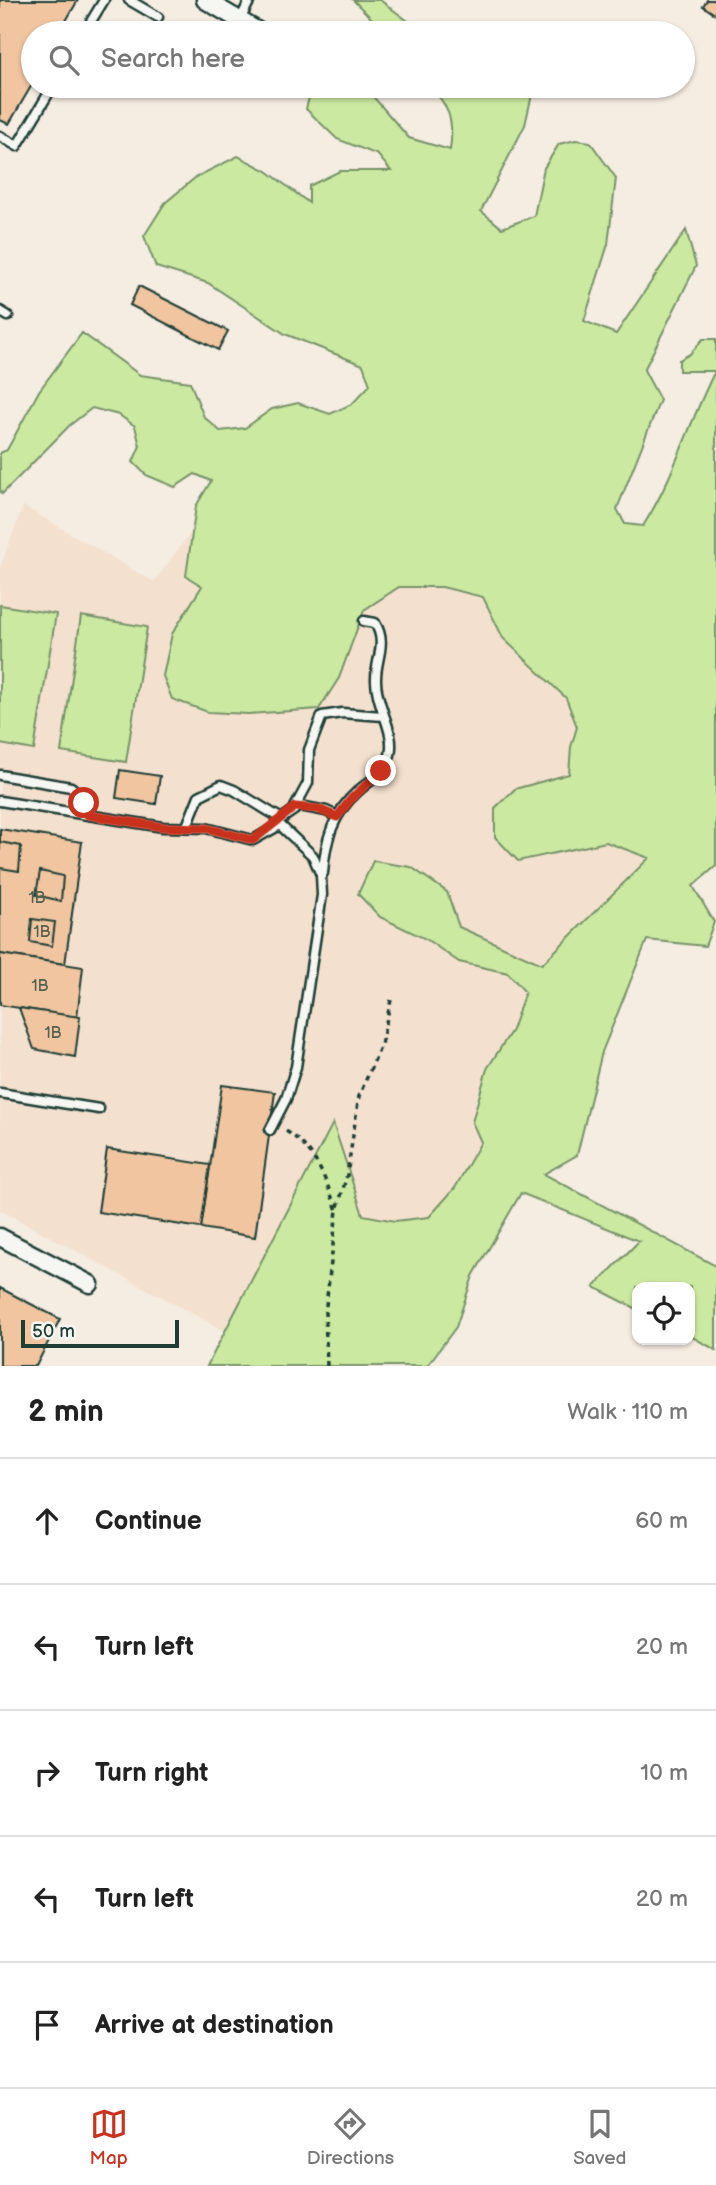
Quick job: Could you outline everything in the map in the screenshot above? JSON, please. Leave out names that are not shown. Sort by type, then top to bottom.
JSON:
[{"type":"street","points":[[205,0],[240,20]]},
{"type":"street","points":[[0,1237],[90,1284]]},
{"type":"lane","points":[[91,21],[104,0]]},
{"type":"lane","points":[[130,0],[158,17]]},
{"type":"lane","points":[[240,20],[250,0]]},
{"type":"lane","points":[[0,136],[17,146],[46,98]]},
{"type":"lane","points":[[270,1130],[286,1100],[296,1067],[321,912],[327,838],[337,817],[351,799],[381,771],[388,759],[390,738],[376,681],[382,648],[381,635],[375,623],[364,621]]},
{"type":"lane","points":[[0,801],[163,827],[187,826],[232,833],[253,840],[295,807],[308,783],[309,750],[322,716],[342,713],[383,716]]},
{"type":"lane","points":[[0,775],[71,788],[79,794],[88,815]]},
{"type":"lane","points":[[187,826],[199,796],[221,785],[280,818]]},
{"type":"lane","points":[[295,807],[318,809],[337,817]]},
{"type":"lane","points":[[270,828],[283,827],[309,850],[319,869],[322,883]]},
{"type":"lane","points":[[0,1093],[99,1109]]},
{"type":"path","points":[[327,1366],[325,1314],[337,1210],[347,1175],[359,1096],[381,1045],[391,1000]]},
{"type":"path","points":[[270,1130],[285,1130],[312,1152],[325,1175],[337,1210]]},
{"type":"shaded area","points":[[327,435],[716,812],[506,1153],[290,1366],[0,1210],[0,568],[23,506],[154,582],[235,473]]},
{"type":"green space","points":[[353,0],[380,0],[408,21],[377,21]]},
{"type":"green space","points":[[309,98],[374,98],[409,138],[450,150],[451,122],[440,98],[531,98],[525,125],[481,211],[502,228],[534,216],[544,168],[559,144],[576,140],[590,142],[616,178],[608,244],[584,321],[616,334],[686,230],[696,266],[644,370],[660,400],[617,509],[625,524],[643,526],[654,508],[715,371],[679,371],[679,360],[690,354],[703,339],[716,339],[716,866],[693,886],[714,922],[705,946],[647,940],[602,1052],[577,1155],[544,1174],[716,1266],[716,1350],[695,1339],[695,1282],[632,1282],[632,1306],[594,1287],[639,1241],[521,1193],[473,1276],[456,1327],[427,1366],[207,1366],[333,1123],[363,1215],[395,1221],[429,1217],[455,1188],[481,1142],[472,1122],[487,1069],[512,1030],[525,992],[508,973],[459,962],[426,939],[380,917],[358,894],[373,861],[411,867],[447,892],[459,927],[542,964],[649,858],[606,842],[518,861],[495,837],[495,808],[515,789],[569,774],[571,747],[577,727],[566,698],[503,638],[483,597],[442,587],[399,587],[364,610],[339,678],[319,709],[248,714],[208,712],[172,699],[163,676],[172,634],[202,586],[186,576],[196,506],[211,481],[195,474],[175,487],[146,475],[133,462],[140,446],[135,426],[119,415],[92,408],[70,425],[2,494],[0,490],[0,453],[7,450],[39,391],[82,333],[140,375],[190,382],[204,417],[220,431],[245,428],[272,409],[298,403],[330,414],[352,404],[370,385],[363,365],[285,334],[208,283],[156,267],[144,236],[165,203],[196,177],[238,156],[267,171],[309,203],[309,186],[340,171],[391,171],[378,155],[337,139],[306,109]]},
{"type":"green space","points":[[0,605],[56,614],[34,750],[0,744]]},
{"type":"green space","points":[[81,616],[147,627],[126,762],[61,752]]},
{"type":"building","points":[[0,0],[78,0],[66,21],[21,21],[21,98],[24,98],[9,124],[0,120]]},
{"type":"building","points":[[707,0],[716,0],[716,15],[703,6]]},
{"type":"building","points":[[139,286],[228,331],[218,350],[130,305]]},
{"type":"building","points":[[120,770],[160,776],[156,804],[116,798]]},
{"type":"building","points":[[0,829],[82,842],[65,964],[0,954]]},
{"type":"building","points":[[0,842],[21,846],[19,871],[0,868]]},
{"type":"building","points":[[40,871],[63,876],[61,901],[36,895]]},
{"type":"building","points":[[32,919],[55,922],[52,946],[30,942]]},
{"type":"building","points":[[0,954],[83,967],[77,1017],[0,1005]]},
{"type":"building","points":[[19,1008],[80,1017],[75,1057],[34,1049]]},
{"type":"building","points":[[222,1085],[275,1092],[255,1237],[201,1228]]},
{"type":"building","points":[[107,1149],[210,1165],[201,1228],[98,1212]]},
{"type":"building","points":[[0,1288],[60,1319],[36,1366],[0,1366]]},
{"type":"route","points":[[84,803],[88,815],[163,827],[181,825],[206,828],[253,840],[295,807],[318,809],[337,817],[358,791],[372,782],[381,771]]}]
